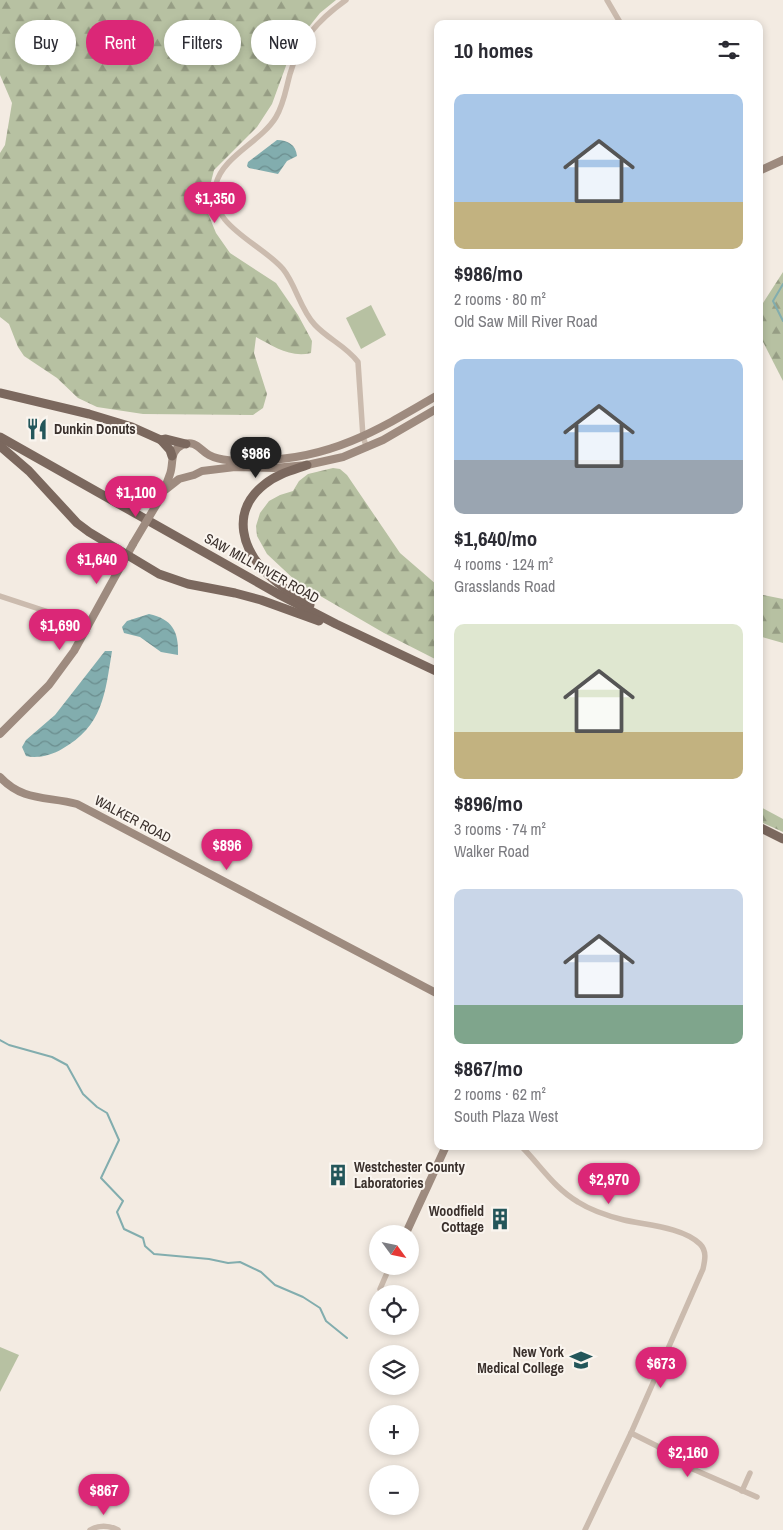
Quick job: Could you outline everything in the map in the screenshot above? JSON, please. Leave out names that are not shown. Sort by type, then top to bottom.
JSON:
[{"type":"main road","points":[[0,393],[112,420],[161,440],[170,450],[172,461]]},
{"type":"main road","name":"SAW MILL RIVER ROAD","points":[[0,437],[236,571],[354,633]]},
{"type":"main road","points":[[161,440],[166,439],[186,444]]},
{"type":"main road","points":[[0,446],[29,472],[77,523],[159,574],[173,580],[261,600],[354,633],[434,670]]},
{"type":"main road","points":[[307,465],[280,475],[266,483],[256,493],[248,504],[243,516],[246,541],[252,555],[261,567],[278,583],[354,633]]},
{"type":"main road","points":[[763,829],[783,839]]},
{"type":"street","points":[[346,0],[326,14],[300,45],[293,60],[283,102],[277,115],[258,139],[230,161],[221,171],[216,184],[215,196],[217,207],[228,223],[284,270],[314,324],[358,362],[363,437],[367,448]]},
{"type":"street","points":[[607,0],[619,20]]},
{"type":"street","points":[[763,170],[783,160]]},
{"type":"street","points":[[0,734],[49,685],[74,650],[165,490],[177,448],[186,444],[194,444],[209,455],[224,460],[281,459],[322,452],[363,437],[434,397]]},
{"type":"street","points":[[165,490],[179,478],[194,476],[202,471],[235,467],[274,468],[307,465],[343,457],[367,448],[434,410]]},
{"type":"street","points":[[202,471],[206,463],[204,452]]},
{"type":"street","points":[[172,461],[180,474],[186,476]]},
{"type":"street","points":[[0,596],[87,626]]},
{"type":"street","name":"WALKER ROAD","points":[[0,777],[12,788],[23,794],[36,798],[64,800],[77,804],[434,992]]},
{"type":"street","points":[[410,1225],[444,1150]]},
{"type":"street","points":[[525,1150],[558,1188],[580,1203],[607,1215],[673,1230],[688,1236],[701,1245],[704,1252],[705,1260],[702,1269],[631,1433],[585,1530]]},
{"type":"street","points":[[631,1433],[657,1446],[679,1463],[758,1497]]},
{"type":"street","points":[[742,1491],[750,1473]]},
{"type":"street","points":[[90,1530],[103,1526],[113,1527],[118,1530]]},
{"type":"green space","points":[[0,0],[336,0],[314,20],[251,20],[251,65],[286,65],[272,104],[257,127],[214,170],[205,206],[216,233],[230,253],[276,283],[298,315],[312,341],[311,353],[296,354],[289,353],[256,337],[254,353],[267,394],[263,408],[253,415],[143,414],[97,407],[78,398],[57,378],[24,356],[18,347],[9,324],[0,317],[0,153],[5,145],[12,103],[0,75]]},
{"type":"green space","points":[[783,272],[783,381],[763,342],[763,303]]},
{"type":"green space","points":[[371,305],[386,335],[361,349],[346,318]]},
{"type":"green space","points":[[333,468],[340,469],[347,475],[400,553],[434,582],[434,658],[384,633],[298,583],[267,554],[257,536],[256,526],[260,513],[269,501],[293,491],[299,481],[308,474]]},
{"type":"green space","points":[[763,595],[783,599],[783,643],[763,637]]},
{"type":"green space","points":[[763,808],[783,819],[783,832],[763,823]]},
{"type":"green space","points":[[0,1347],[19,1355],[0,1392]]},
{"type":"water","points":[[277,140],[291,144],[297,156],[287,161],[278,174],[247,166],[248,162]]},
{"type":"water","points":[[149,614],[163,619],[172,627],[177,639],[178,655],[161,652],[140,637],[124,633],[122,627],[127,621]]},
{"type":"water","points":[[105,651],[112,651],[104,695],[100,708],[86,730],[76,740],[54,753],[40,757],[26,756],[22,747],[26,740],[55,715]]},
{"type":"waterway","points":[[783,284],[773,301],[783,321]]},
{"type":"waterway","points":[[0,1040],[9,1045],[52,1057],[67,1065],[83,1094],[97,1107],[107,1113],[119,1140],[101,1178],[123,1201],[117,1212],[124,1229],[143,1238],[145,1246],[154,1254],[209,1259],[228,1263],[240,1262],[261,1272],[275,1285],[303,1297],[320,1308],[326,1321],[347,1338]]},
{"type":"place","name":"Dunkin Donuts","points":[[37,429]]},
{"type":"place","name":"Westchester County Laboratories","points":[[338,1175]]},
{"type":"place","name":"Woodfield Cottage","points":[[500,1219]]},
{"type":"place","name":"New York Medical College","points":[[581,1360]]}]
